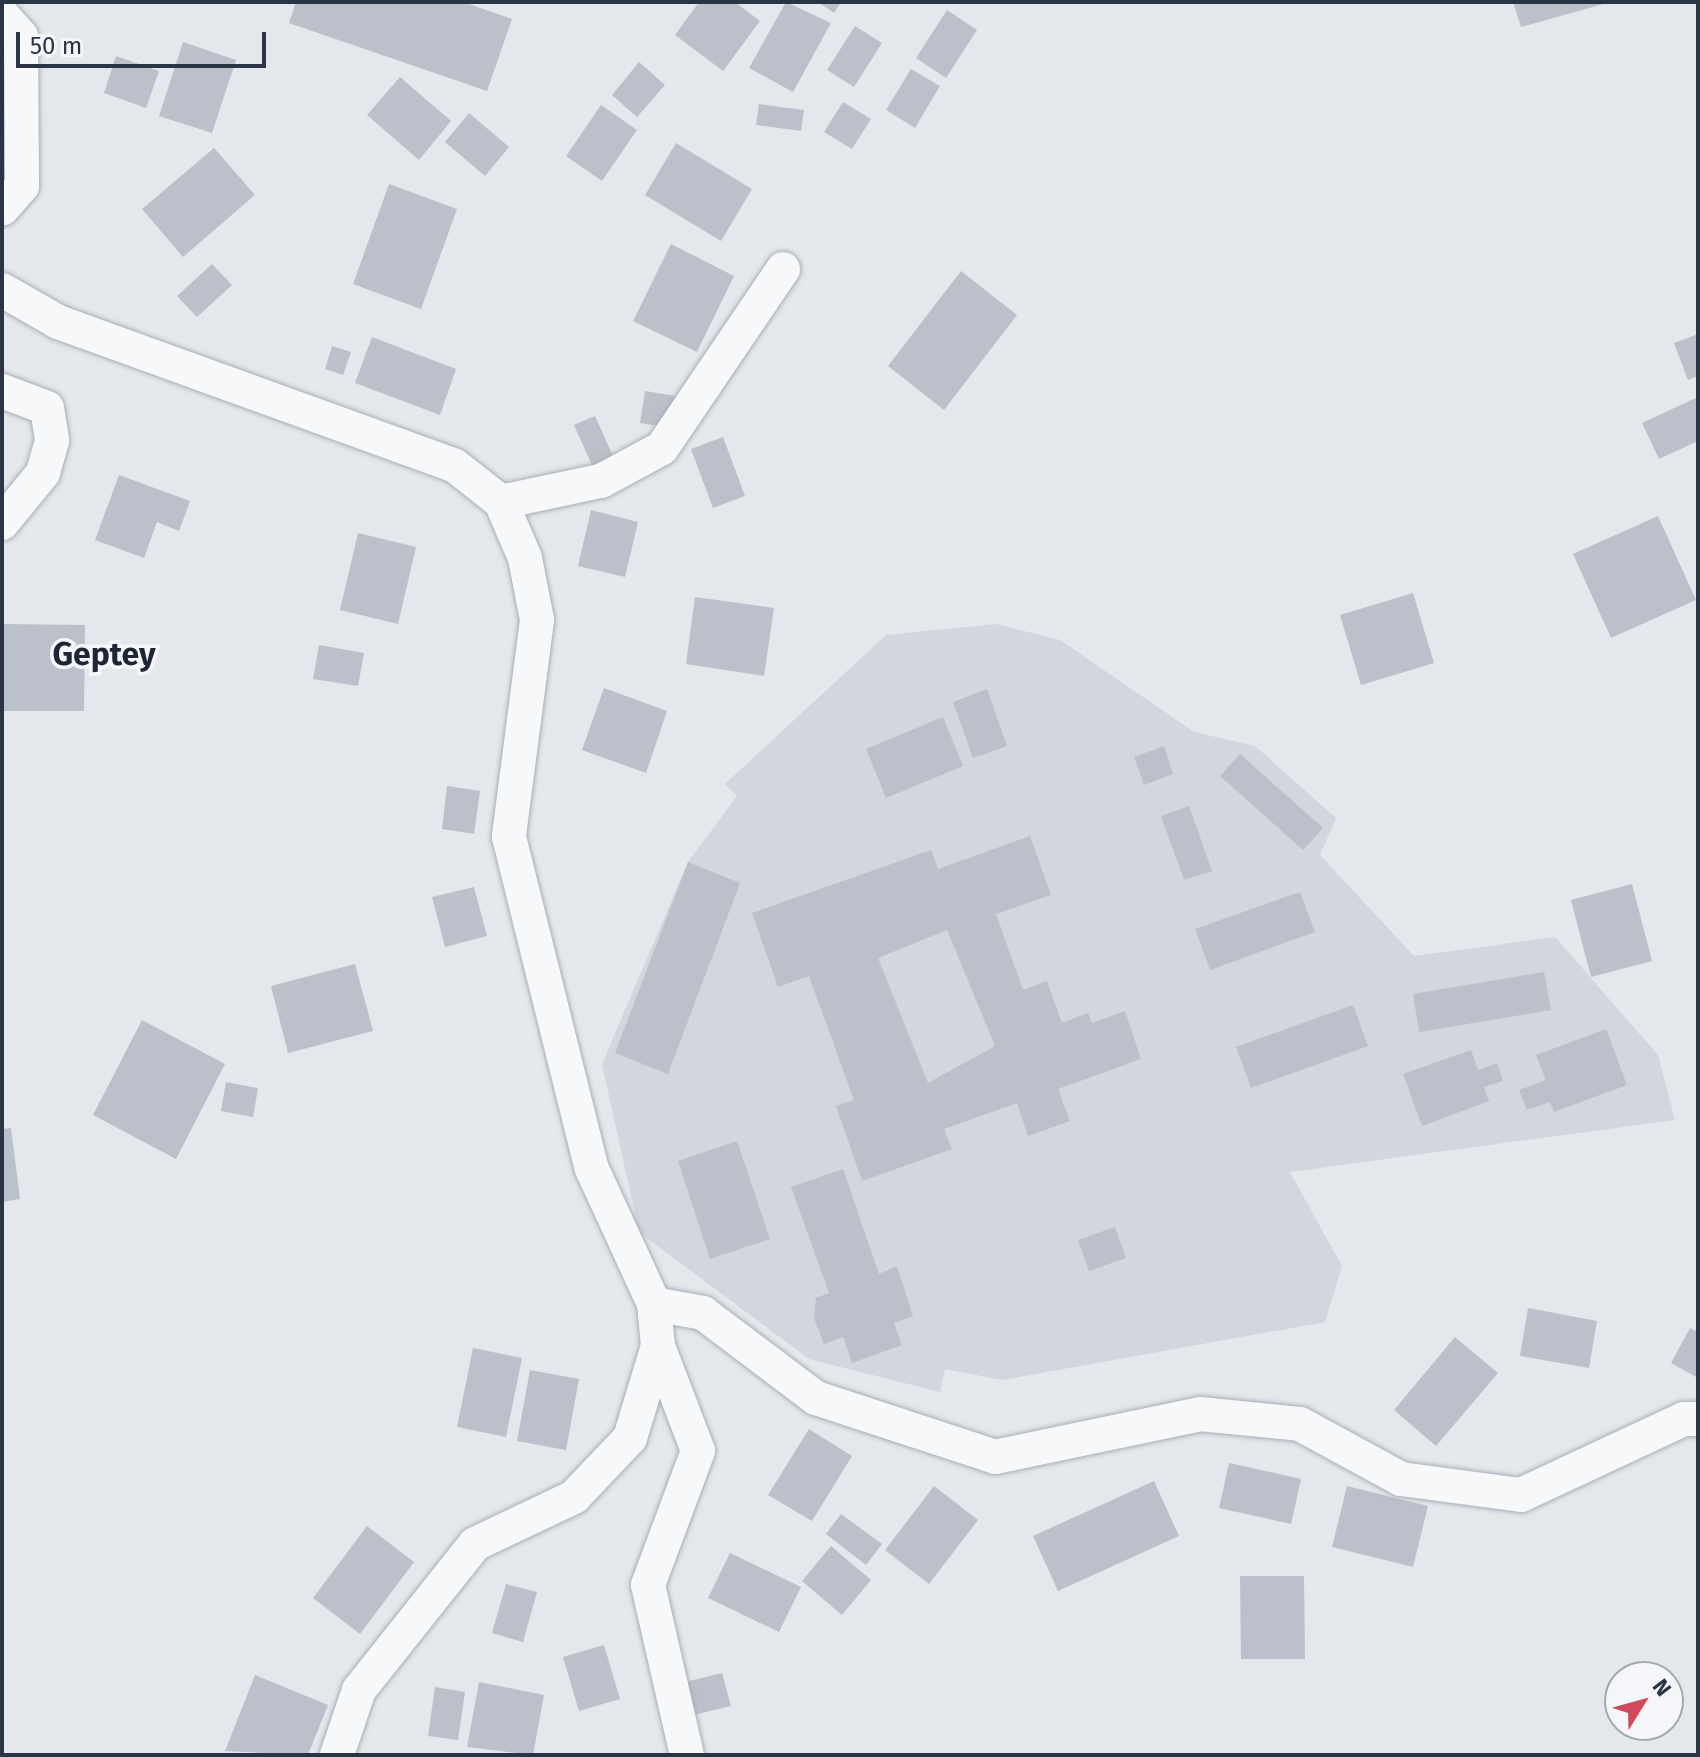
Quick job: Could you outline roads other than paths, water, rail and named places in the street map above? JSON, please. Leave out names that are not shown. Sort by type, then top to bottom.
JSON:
[{"type":"street","points":[[2,209],[22,186],[8,31]]},
{"type":"street","points":[[501,502],[601,481],[662,448],[783,269]]},
{"type":"street","points":[[2,290],[58,322],[454,465],[501,502],[525,558],[537,620],[509,837],[592,1169],[654,1304],[658,1346],[698,1451],[648,1585],[687,1755]]},
{"type":"street","points":[[2,391],[47,408],[52,441],[43,473],[2,523]]},
{"type":"street","points":[[654,1304],[703,1313],[816,1398],[995,1457],[1200,1414],[1300,1424],[1401,1479],[1521,1495],[1684,1419],[1698,1419]]},
{"type":"street","points":[[337,1755],[359,1690],[475,1544],[574,1497],[630,1438],[658,1346]]},
{"type":"district","name":"Geptey","points":[[104,654]]}]
